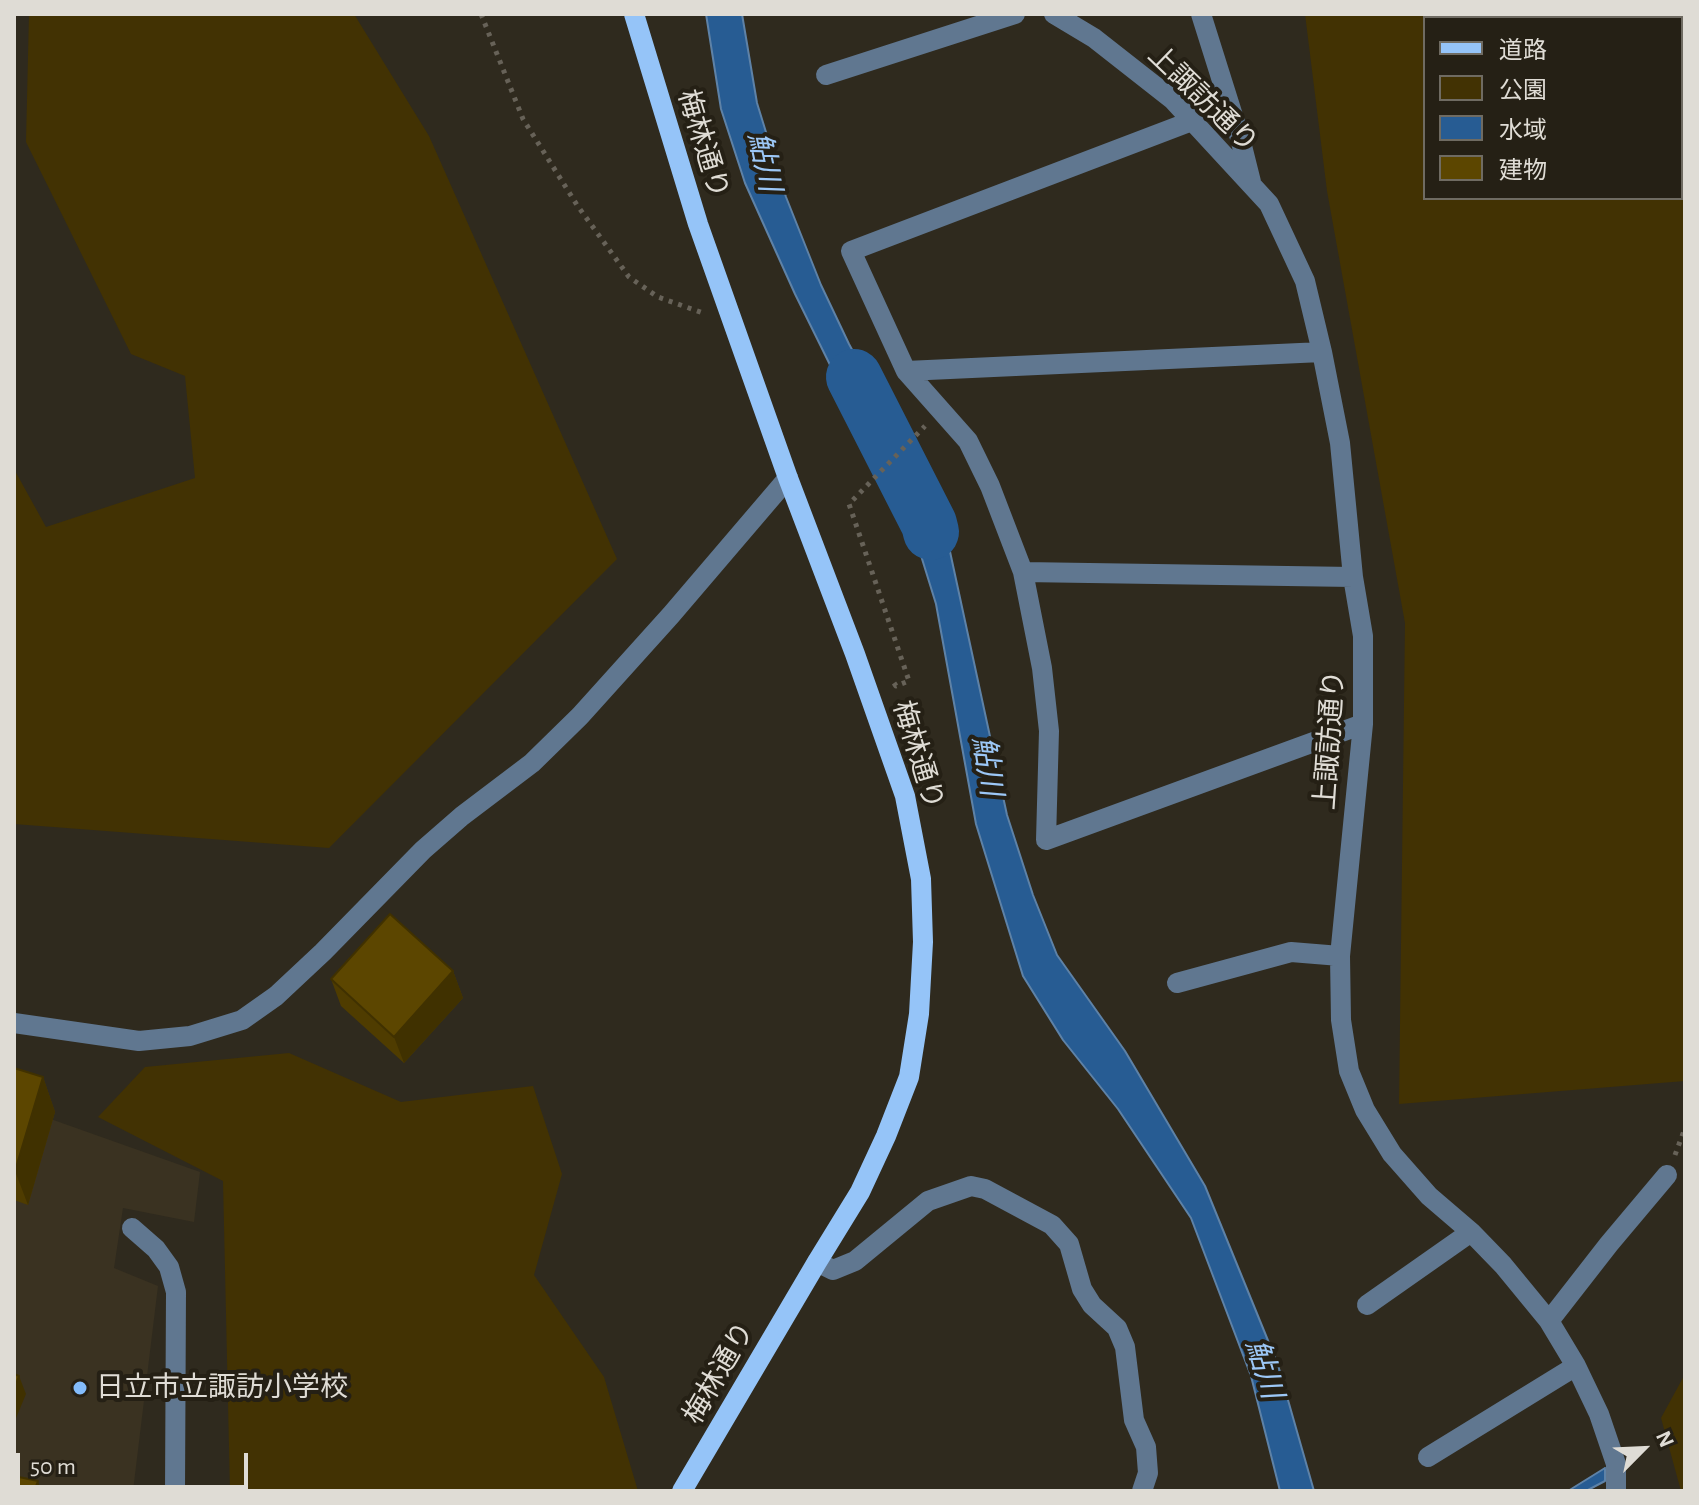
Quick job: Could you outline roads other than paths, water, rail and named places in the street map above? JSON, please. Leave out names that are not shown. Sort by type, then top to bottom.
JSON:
[{"type":"main road","name":"梅林通り","points":[[634,14],[698,224],[905,796],[921,879],[923,942],[919,1014],[909,1077],[886,1136],[860,1192],[682,1491]]},
{"type":"street","points":[[826,75],[1015,14]]},
{"type":"street","name":"上諏訪通り","points":[[1054,14],[1094,38],[1173,100],[1269,204],[1305,281],[1340,443],[1353,577],[1363,636],[1363,724],[1340,956],[1341,1020],[1349,1071],[1365,1110],[1392,1154],[1429,1196],[1503,1265],[1549,1321],[1576,1366],[1599,1414],[1616,1464],[1616,1491]]},
{"type":"street","points":[[1201,14],[1252,186]]},
{"type":"street","points":[[1192,121],[851,251],[906,371],[968,441],[990,486],[1023,572],[1042,668],[1049,731],[1046,840],[1363,724]]},
{"type":"street","points":[[906,371],[1322,352]]},
{"type":"street","points":[[14,1023],[139,1041],[190,1036],[242,1020],[265,1004],[323,952],[423,850],[532,763],[580,716],[788,478]]},
{"type":"street","points":[[1023,572],[1353,577]]},
{"type":"street","points":[[1177,983],[1291,952],[1340,956]]},
{"type":"street","points":[[1549,1321],[1667,1175]]},
{"type":"street","points":[[817,1262],[833,1270],[855,1261],[928,1201],[971,1186],[985,1189],[1052,1225],[1069,1244],[1082,1289],[1092,1305],[1117,1328],[1125,1347],[1134,1420],[1146,1447],[1148,1473],[1142,1491]]},
{"type":"street","points":[[132,1228],[156,1249],[169,1267],[176,1292],[175,1491]]},
{"type":"street","points":[[1367,1305],[1471,1232]]},
{"type":"street","points":[[1428,1457],[1576,1366]]},
{"type":"water","points":[[706,14],[742,14],[757,103],[786,197],[821,285],[899,436],[876,458],[795,294],[745,183],[721,109]]},
{"type":"water","points":[[910,450],[941,510],[1007,815],[1033,895],[1057,955],[1125,1051],[1205,1186],[1278,1365],[1314,1491],[1280,1491],[1251,1376],[1191,1218],[1118,1109],[1063,1040],[1023,976],[976,824],[936,604],[914,533],[886,475]]},
{"type":"water","points":[[1605,1468],[1605,1481],[1586,1491],[1568,1491]]},
{"type":"waterway","name":"鮎川","points":[[854,377],[931,532]]},
{"type":"place","name":"日立市立諏訪小学校","points":[[80,1388]]}]
